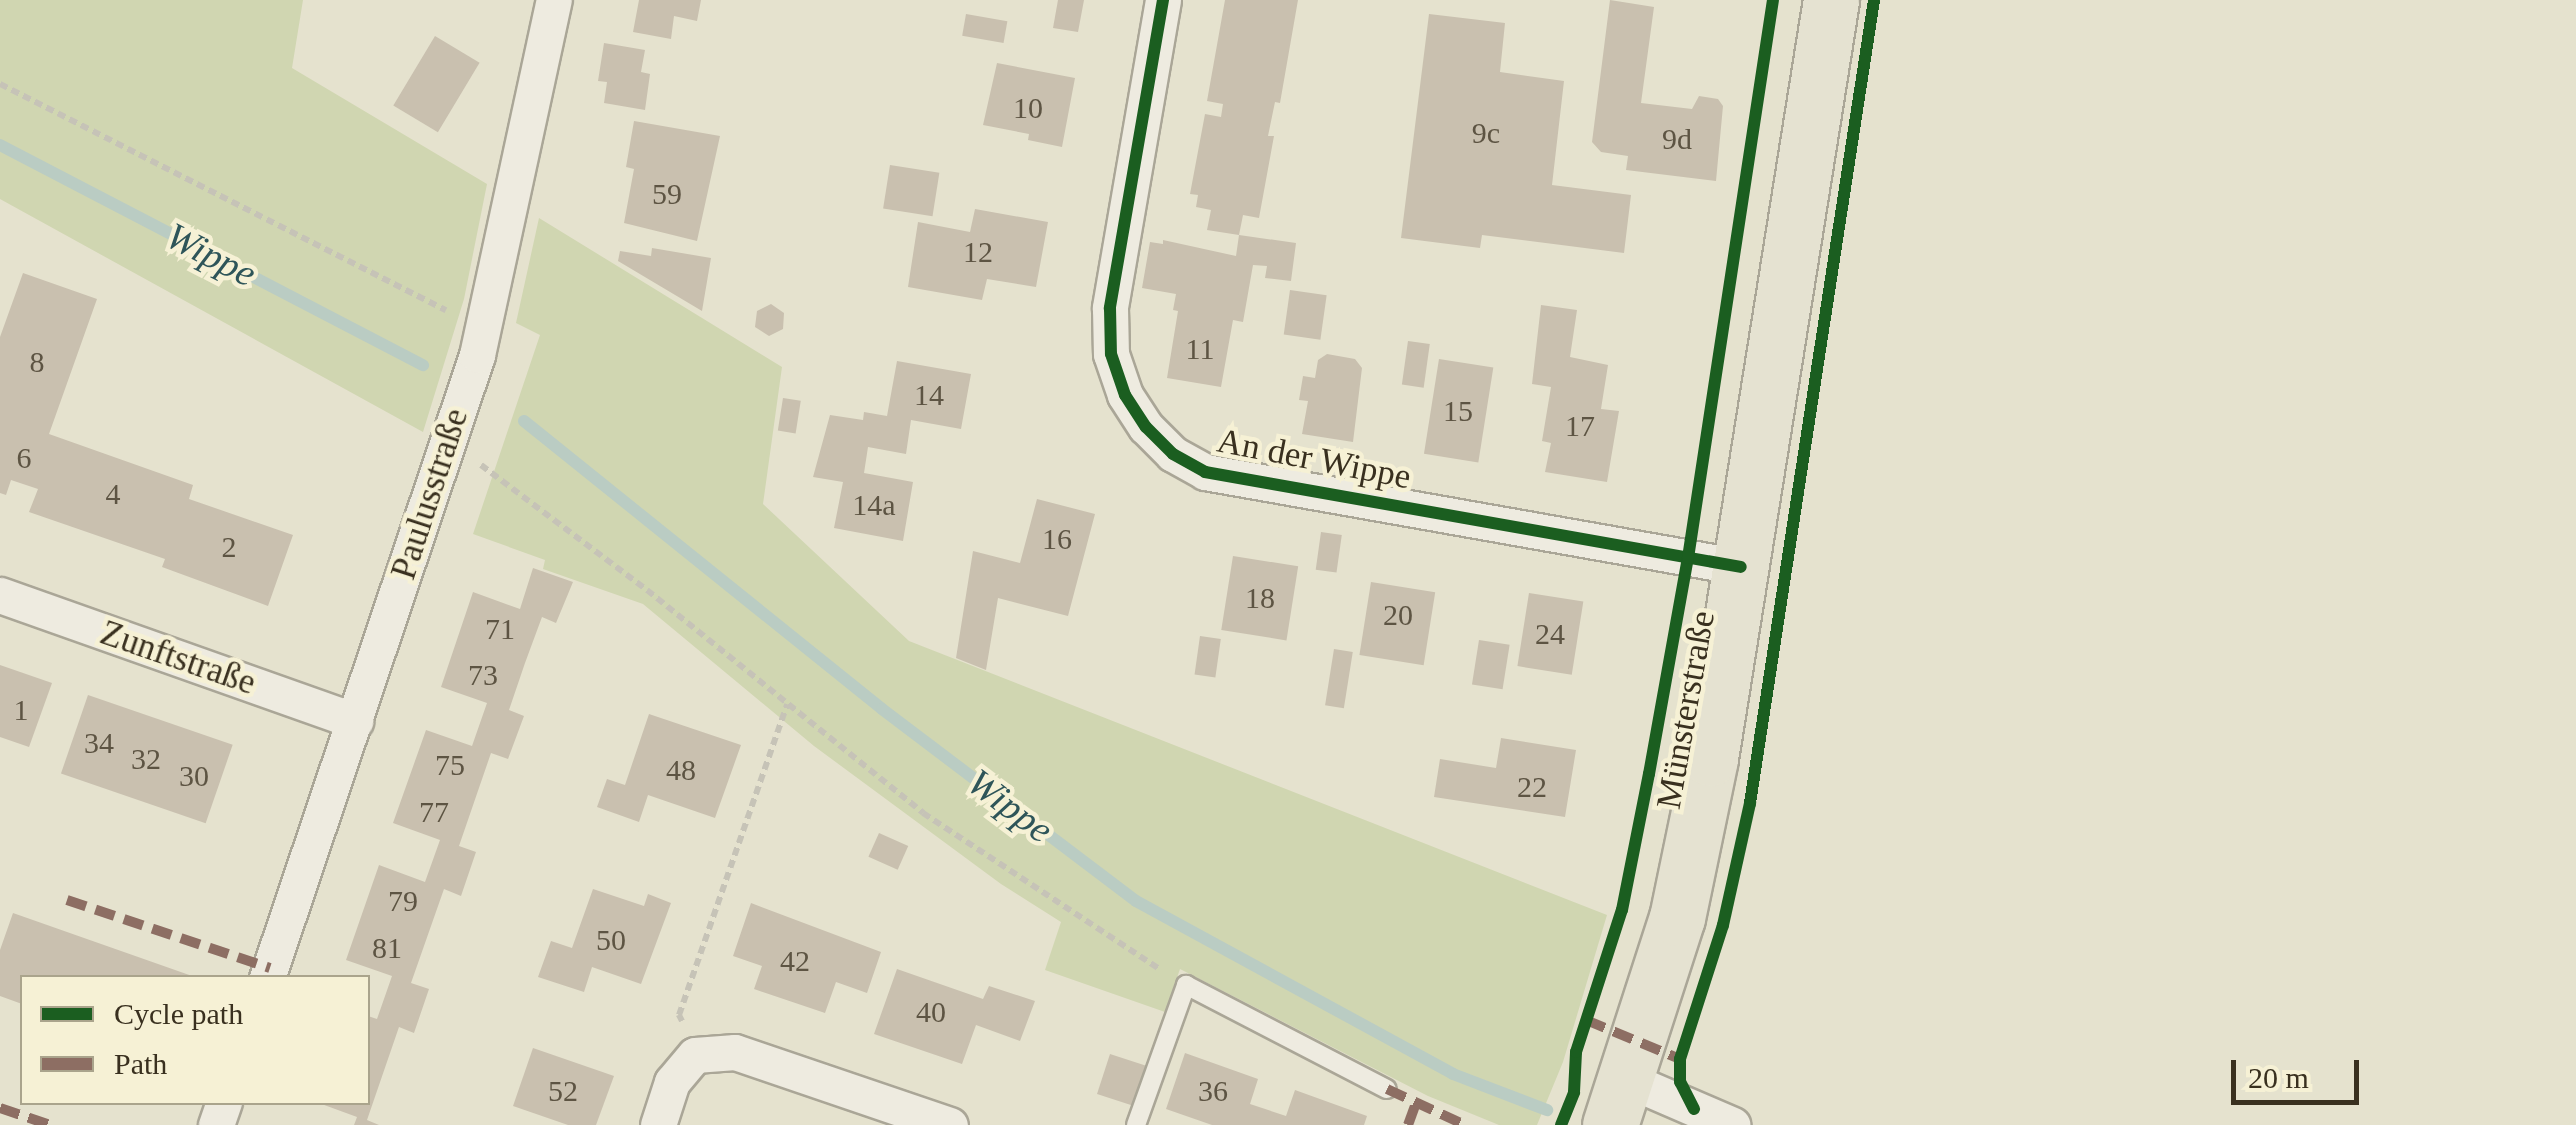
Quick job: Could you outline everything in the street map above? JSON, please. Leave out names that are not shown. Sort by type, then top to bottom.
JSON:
[{"type":"main road","name":"Münsterstraße","points":[[1618,1102],[1677,918],[1716,724],[1831,0]]},
{"type":"street","name":"Paulusstraße","points":[[268,975],[480,341],[554,0]]},
{"type":"street","name":"An der Wippe","points":[[1162,0],[1110,308],[1111,354],[1125,395],[1146,427],[1173,454],[1204,472],[1740,567]]},
{"type":"street","name":"Zunftstraße","points":[[0,595],[355,721]]},
{"type":"street","points":[[658,1125],[672,1082],[695,1055],[736,1052],[950,1125]]},
{"type":"street","points":[[1618,1102],[1733,1125]]},
{"type":"lane","points":[[1136,1125],[1186,986],[1388,1089]]},
{"type":"path","points":[[0,84],[480,341]]},
{"type":"path","points":[[454,424],[647,590],[923,813],[1186,986]]},
{"type":"path","points":[[695,1055],[679,1015],[787,704]]},
{"type":"green space","points":[[0,0],[303,0],[292,68],[487,184],[464,299],[423,432],[0,199]]},
{"type":"green space","points":[[539,218],[782,367],[763,504],[909,641],[1607,915],[1563,1062],[1537,1125],[1499,1125],[1428,1096],[1180,969],[1165,1012],[1045,970],[1061,922],[1001,884],[814,746],[643,604],[543,569],[545,560],[473,534],[540,335],[516,323]]},
{"type":"building","points":[[639,0],[701,0],[697,21],[674,16],[671,39],[633,32]]},
{"type":"building","points":[[1058,0],[1084,0],[1078,32],[1053,28]]},
{"type":"building","points":[[1225,0],[1298,0],[1280,103],[1275,102],[1268,136],[1274,136],[1259,218],[1243,215],[1239,235],[1207,230],[1211,210],[1196,207],[1198,195],[1190,194],[1205,114],[1221,117],[1223,104],[1207,101]]},
{"type":"building","points":[[1610,0],[1654,7],[1641,103],[1692,109],[1699,96],[1718,99],[1723,106],[1716,181],[1626,170],[1628,156],[1601,152],[1592,142]]},
{"type":"building","points":[[966,14],[1007,21],[1004,43],[962,36]]},
{"type":"building","points":[[1429,14],[1505,23],[1500,72],[1564,81],[1552,185],[1631,195],[1624,253],[1482,235],[1480,248],[1401,238]]},
{"type":"building","points":[[435,36],[480,63],[438,132],[393,105]]},
{"type":"building","points":[[604,43],[645,50],[641,72],[650,74],[645,110],[604,103],[607,82],[598,81]]},
{"type":"building","points":[[997,63],[1075,78],[1062,147],[1028,140],[1029,134],[983,125]]},
{"type":"building","points":[[634,121],[720,136],[697,241],[624,223],[634,169],[626,167]]},
{"type":"building","points":[[890,165],[939,173],[933,216],[883,208]]},
{"type":"building","points":[[975,209],[1048,222],[1036,287],[987,279],[982,300],[908,287],[918,222],[970,232]]},
{"type":"building","points":[[1239,235],[1296,243],[1291,281],[1265,278],[1267,266],[1253,265],[1243,322],[1233,320],[1221,387],[1167,378],[1178,311],[1173,310],[1176,294],[1142,288],[1150,242],[1163,244],[1163,240],[1236,256]]},
{"type":"building","points":[[652,248],[711,258],[702,311],[618,261],[620,251],[651,256]]},
{"type":"building","points":[[23,273],[97,299],[49,434],[193,485],[189,499],[293,535],[268,606],[162,567],[165,559],[29,512],[38,489],[11,480],[6,495],[0,493],[0,337]]},
{"type":"building","points":[[1290,290],[1327,295],[1320,340],[1284,335]]},
{"type":"building","points":[[771,304],[784,313],[783,329],[769,336],[755,327],[757,311]]},
{"type":"building","points":[[1541,305],[1577,310],[1570,357],[1608,365],[1601,409],[1619,411],[1607,482],[1545,472],[1551,443],[1542,441],[1551,387],[1532,384]]},
{"type":"building","points":[[1408,341],[1430,344],[1424,388],[1402,385]]},
{"type":"building","points":[[1327,354],[1355,359],[1362,368],[1353,442],[1302,434],[1308,401],[1299,400],[1303,376],[1315,378],[1318,360]]},
{"type":"building","points":[[1439,359],[1493,368],[1478,462],[1424,454]]},
{"type":"building","points":[[897,361],[971,374],[961,429],[911,420],[906,454],[868,447],[864,473],[913,482],[903,541],[834,528],[843,482],[813,477],[830,415],[863,420],[864,412],[887,416]]},
{"type":"building","points":[[783,398],[801,401],[796,433],[778,431]]},
{"type":"building","points":[[1037,499],[1095,514],[1068,616],[998,598],[986,670],[956,658],[973,551],[1020,563]]},
{"type":"building","points":[[1321,532],[1342,535],[1337,573],[1316,570]]},
{"type":"building","points":[[1233,556],[1298,566],[1286,640],[1221,630]]},
{"type":"building","points":[[533,568],[573,582],[556,623],[542,617],[525,663],[509,710],[524,716],[508,759],[491,753],[459,846],[476,852],[461,896],[444,889],[411,983],[429,989],[414,1033],[399,1027],[367,1120],[379,1125],[354,1125],[357,1117],[324,1105],[370,1105],[370,1017],[377,1019],[392,976],[346,960],[379,865],[425,882],[440,840],[393,823],[426,730],[472,746],[487,703],[441,687],[473,592],[520,609]]},
{"type":"building","points":[[1371,582],[1435,592],[1424,665],[1359,655]]},
{"type":"building","points":[[1529,593],[1583,602],[1572,675],[1517,666]]},
{"type":"building","points":[[1200,636],[1221,639],[1215,678],[1195,675]]},
{"type":"building","points":[[1479,640],[1510,645],[1503,689],[1472,684]]},
{"type":"building","points":[[1334,649],[1353,652],[1344,708],[1325,705]]},
{"type":"building","points":[[0,665],[52,683],[29,747],[0,737]]},
{"type":"building","points":[[88,695],[233,745],[206,823],[61,773]]},
{"type":"building","points":[[649,714],[741,745],[715,818],[648,795],[639,822],[597,807],[607,779],[625,785]]},
{"type":"building","points":[[1501,738],[1576,750],[1565,817],[1434,797],[1440,759],[1496,768]]},
{"type":"building","points":[[879,833],[908,846],[898,870],[868,857]]},
{"type":"building","points":[[593,889],[644,906],[648,894],[671,903],[641,984],[592,967],[584,992],[538,977],[551,941],[572,948]]},
{"type":"building","points":[[751,903],[881,952],[867,993],[836,982],[825,1013],[754,989],[762,966],[733,956]]},
{"type":"building","points":[[13,913],[189,975],[20,975],[20,1003],[0,996],[0,950]]},
{"type":"building","points":[[897,969],[983,999],[989,986],[1035,1001],[1020,1041],[976,1025],[962,1064],[874,1034]]},
{"type":"building","points":[[533,1048],[614,1076],[596,1125],[568,1125],[513,1106]]},
{"type":"building","points":[[1185,1053],[1258,1079],[1250,1104],[1286,1116],[1295,1090],[1367,1116],[1364,1125],[1212,1125],[1166,1109]]},
{"type":"building","points":[[1110,1054],[1146,1066],[1133,1106],[1097,1094]]},
{"type":"waterway","name":"Wippe","points":[[0,145],[423,365]]},
{"type":"waterway","name":"Wippe","points":[[524,421],[882,709],[1136,901],[1453,1074],[1547,1110]]},
{"type":"marked path","points":[[67,900],[270,968]]},
{"type":"marked path","points":[[1586,1020],[1680,1059]]},
{"type":"marked path","points":[[1387,1089],[1465,1125]]},
{"type":"marked path","points":[[1408,1125],[1417,1100]]},
{"type":"marked path","points":[[0,1108],[50,1125]]},
{"type":"cycle path","points":[[1163,0],[1110,308],[1111,354],[1125,395],[1146,427],[1173,454],[1205,472],[1741,567]]},
{"type":"cycle path","points":[[1561,1125],[1574,1092],[1576,1052],[1622,910],[1649,774],[1688,558],[1773,0]]},
{"type":"cycle path","points":[[1694,1109],[1680,1082],[1680,1059],[1723,925],[1750,803],[1874,0]]}]
